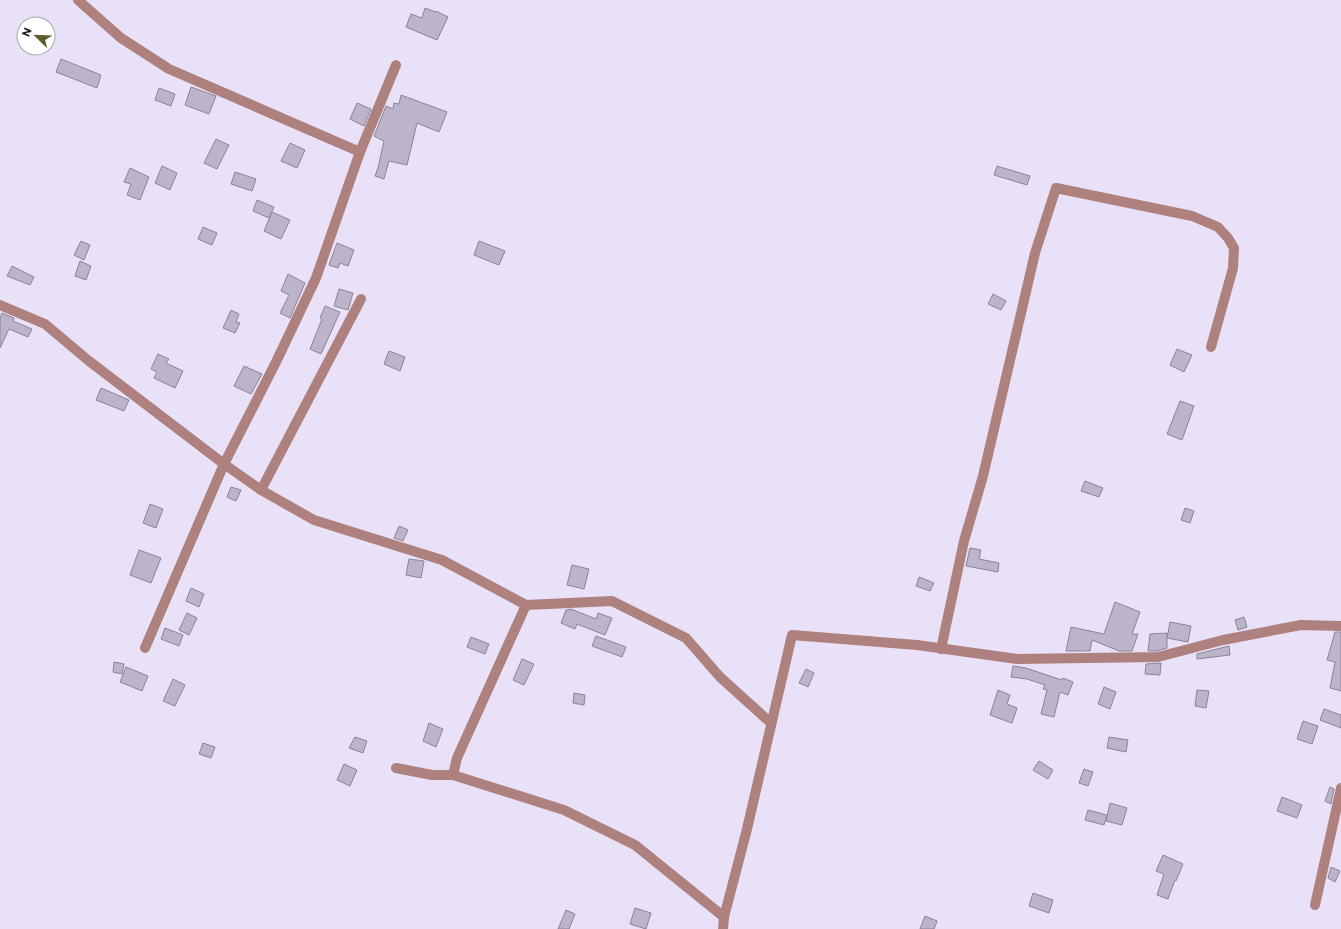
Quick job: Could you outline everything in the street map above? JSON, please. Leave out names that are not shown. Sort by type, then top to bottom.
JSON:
[{"type":"street","points":[[78,0],[120,38],[169,69],[360,152]]},
{"type":"street","points":[[145,648],[224,464],[276,362],[316,278],[360,152],[396,65]]},
{"type":"street","points":[[940,649],[964,542],[983,476],[1035,254],[1056,188],[1192,216],[1218,227],[1228,238],[1234,248],[1233,268],[1211,347]]},
{"type":"street","points":[[261,490],[361,299]]},
{"type":"street","points":[[0,305],[45,324],[90,362],[224,464],[261,490],[314,520],[442,560],[526,605],[612,601],[686,638],[720,677],[771,723]]},
{"type":"street","points":[[453,775],[457,758],[526,605]]},
{"type":"street","points":[[723,929],[724,916],[792,635],[917,645],[1017,659],[1158,657],[1223,640],[1301,625],[1341,626]]},
{"type":"street","points":[[396,768],[432,775],[453,775],[564,810],[635,845],[724,916]]},
{"type":"street","points":[[1315,905],[1341,788]]},
{"type":"building","points":[[425,8],[436,11],[448,17],[437,40],[406,27],[411,14],[422,18]]},
{"type":"building","points":[[61,59],[101,75],[97,88],[56,72]]},
{"type":"building","points":[[191,87],[216,96],[209,114],[185,105]]},
{"type":"building","points":[[159,88],[175,94],[171,106],[155,100]]},
{"type":"building","points":[[401,95],[447,112],[439,132],[417,123],[407,165],[389,161],[384,179],[375,176],[384,141],[374,136],[386,106],[393,109],[394,103],[399,104]]},
{"type":"building","points":[[357,103],[371,109],[364,126],[350,119]]},
{"type":"building","points":[[216,139],[229,145],[217,169],[204,163]]},
{"type":"building","points":[[290,143],[305,150],[297,168],[281,161]]},
{"type":"building","points":[[162,166],[177,173],[170,190],[155,183]]},
{"type":"building","points":[[997,166],[1030,176],[1027,185],[994,175]]},
{"type":"building","points":[[130,168],[149,177],[140,200],[127,195],[131,184],[124,182]]},
{"type":"building","points":[[235,172],[256,179],[252,191],[231,184]]},
{"type":"building","points":[[257,200],[274,207],[269,218],[253,211]]},
{"type":"building","points":[[272,212],[290,220],[281,239],[264,231]]},
{"type":"building","points":[[203,227],[217,233],[212,245],[198,239]]},
{"type":"building","points":[[81,241],[90,245],[84,260],[74,255]]},
{"type":"building","points":[[479,241],[505,251],[499,265],[474,255]]},
{"type":"building","points":[[337,243],[354,250],[348,266],[340,263],[338,268],[329,265]]},
{"type":"building","points":[[80,261],[91,266],[86,280],[75,276]]},
{"type":"building","points":[[12,266],[34,277],[30,285],[7,276]]},
{"type":"building","points":[[288,274],[305,283],[290,318],[280,313],[289,295],[281,291]]},
{"type":"building","points":[[339,289],[353,293],[348,310],[334,306]]},
{"type":"building","points":[[993,294],[1006,301],[1001,310],[988,304]]},
{"type":"building","points":[[325,306],[340,312],[321,354],[310,349],[322,319],[320,318]]},
{"type":"building","points":[[231,310],[239,314],[236,322],[240,323],[235,333],[223,328]]},
{"type":"building","points":[[2,313],[14,318],[13,321],[32,329],[28,337],[9,329],[0,348],[0,318]]},
{"type":"building","points":[[1177,349],[1192,355],[1184,372],[1170,365]]},
{"type":"building","points":[[389,351],[405,357],[400,371],[384,364]]},
{"type":"building","points":[[158,354],[169,359],[166,363],[183,371],[175,388],[154,378],[157,372],[151,369]]},
{"type":"building","points":[[244,366],[262,374],[251,394],[234,386]]},
{"type":"building","points":[[101,388],[129,400],[124,411],[96,400]]},
{"type":"building","points":[[1180,401],[1194,406],[1182,440],[1167,434]]},
{"type":"building","points":[[1085,481],[1103,488],[1099,497],[1081,491]]},
{"type":"building","points":[[231,487],[241,490],[236,501],[227,497]]},
{"type":"building","points":[[150,504],[163,509],[156,528],[143,523]]},
{"type":"building","points":[[1185,508],[1194,511],[1190,523],[1181,520]]},
{"type":"building","points":[[399,526],[408,530],[403,541],[394,538]]},
{"type":"building","points":[[970,548],[981,550],[979,559],[999,563],[998,572],[966,566]]},
{"type":"building","points":[[139,550],[161,558],[151,583],[130,575]]},
{"type":"building","points":[[409,559],[424,561],[421,578],[406,575]]},
{"type":"building","points":[[572,565],[589,569],[584,589],[567,585]]},
{"type":"building","points":[[919,577],[934,583],[930,591],[916,586]]},
{"type":"building","points":[[191,588],[204,594],[199,607],[186,601]]},
{"type":"building","points":[[1115,602],[1140,612],[1132,634],[1138,634],[1132,651],[1119,651],[1092,640],[1090,651],[1066,651],[1071,627],[1104,634]]},
{"type":"building","points":[[571,609],[596,619],[598,613],[612,618],[605,635],[577,624],[575,629],[561,623],[566,610]]},
{"type":"building","points":[[187,613],[197,618],[189,635],[179,630]]},
{"type":"building","points":[[1244,617],[1247,627],[1238,630],[1235,620]]},
{"type":"building","points":[[1170,622],[1191,626],[1188,642],[1167,638]]},
{"type":"building","points":[[165,628],[183,635],[179,646],[161,639]]},
{"type":"building","points":[[1335,632],[1341,632],[1341,691],[1330,688],[1335,662],[1327,660]]},
{"type":"building","points":[[1167,633],[1167,648],[1157,651],[1148,651],[1150,634]]},
{"type":"building","points":[[596,636],[626,647],[622,657],[592,646]]},
{"type":"building","points":[[471,637],[489,644],[485,654],[467,647]]},
{"type":"building","points":[[1229,646],[1230,655],[1197,659],[1197,654]]},
{"type":"building","points":[[522,659],[534,664],[524,685],[513,680]]},
{"type":"building","points":[[114,662],[124,664],[122,674],[113,672]]},
{"type":"building","points":[[1161,663],[1160,675],[1145,674],[1146,664]]},
{"type":"building","points":[[1013,666],[1026,668],[1062,680],[1063,678],[1073,682],[1068,695],[1060,692],[1054,717],[1041,714],[1047,690],[1043,689],[1045,685],[1027,679],[1011,677]]},
{"type":"building","points":[[126,667],[148,676],[142,691],[120,682]]},
{"type":"building","points":[[806,669],[814,673],[808,687],[799,683]]},
{"type":"building","points":[[173,679],[185,685],[175,706],[163,701]]},
{"type":"building","points":[[1104,687],[1116,692],[1110,709],[1098,704]]},
{"type":"building","points":[[998,690],[1010,695],[1007,704],[1017,708],[1012,723],[990,715]]},
{"type":"building","points":[[1197,690],[1209,691],[1206,708],[1195,706]]},
{"type":"building","points":[[574,693],[585,695],[584,705],[573,703]]},
{"type":"building","points":[[1324,709],[1341,715],[1341,728],[1320,720]]},
{"type":"building","points":[[1303,721],[1318,726],[1312,744],[1297,739]]},
{"type":"building","points":[[429,723],[443,729],[436,747],[423,741]]},
{"type":"building","points":[[355,737],[367,741],[363,753],[349,748]]},
{"type":"building","points":[[1109,737],[1128,740],[1126,752],[1107,748]]},
{"type":"building","points":[[203,743],[215,747],[211,758],[199,754]]},
{"type":"building","points":[[1039,761],[1053,770],[1048,779],[1033,770]]},
{"type":"building","points":[[344,764],[357,770],[350,786],[337,780]]},
{"type":"building","points":[[1084,769],[1093,772],[1088,786],[1079,783]]},
{"type":"building","points":[[1330,787],[1334,789],[1331,804],[1325,801]]},
{"type":"building","points":[[1282,797],[1302,805],[1297,818],[1277,811]]},
{"type":"building","points":[[1110,803],[1127,808],[1122,825],[1106,821]]},
{"type":"building","points":[[1088,810],[1107,815],[1104,825],[1085,820]]},
{"type":"building","points":[[1163,855],[1183,864],[1168,899],[1157,895],[1164,874],[1156,871]]},
{"type":"building","points":[[1331,867],[1340,871],[1335,882],[1328,878]]},
{"type":"building","points":[[1033,893],[1053,900],[1049,913],[1029,906]]},
{"type":"building","points":[[635,908],[651,913],[646,929],[630,924]]},
{"type":"building","points":[[566,910],[575,914],[569,929],[558,929]]},
{"type":"building","points":[[925,916],[937,921],[934,929],[920,929]]}]
